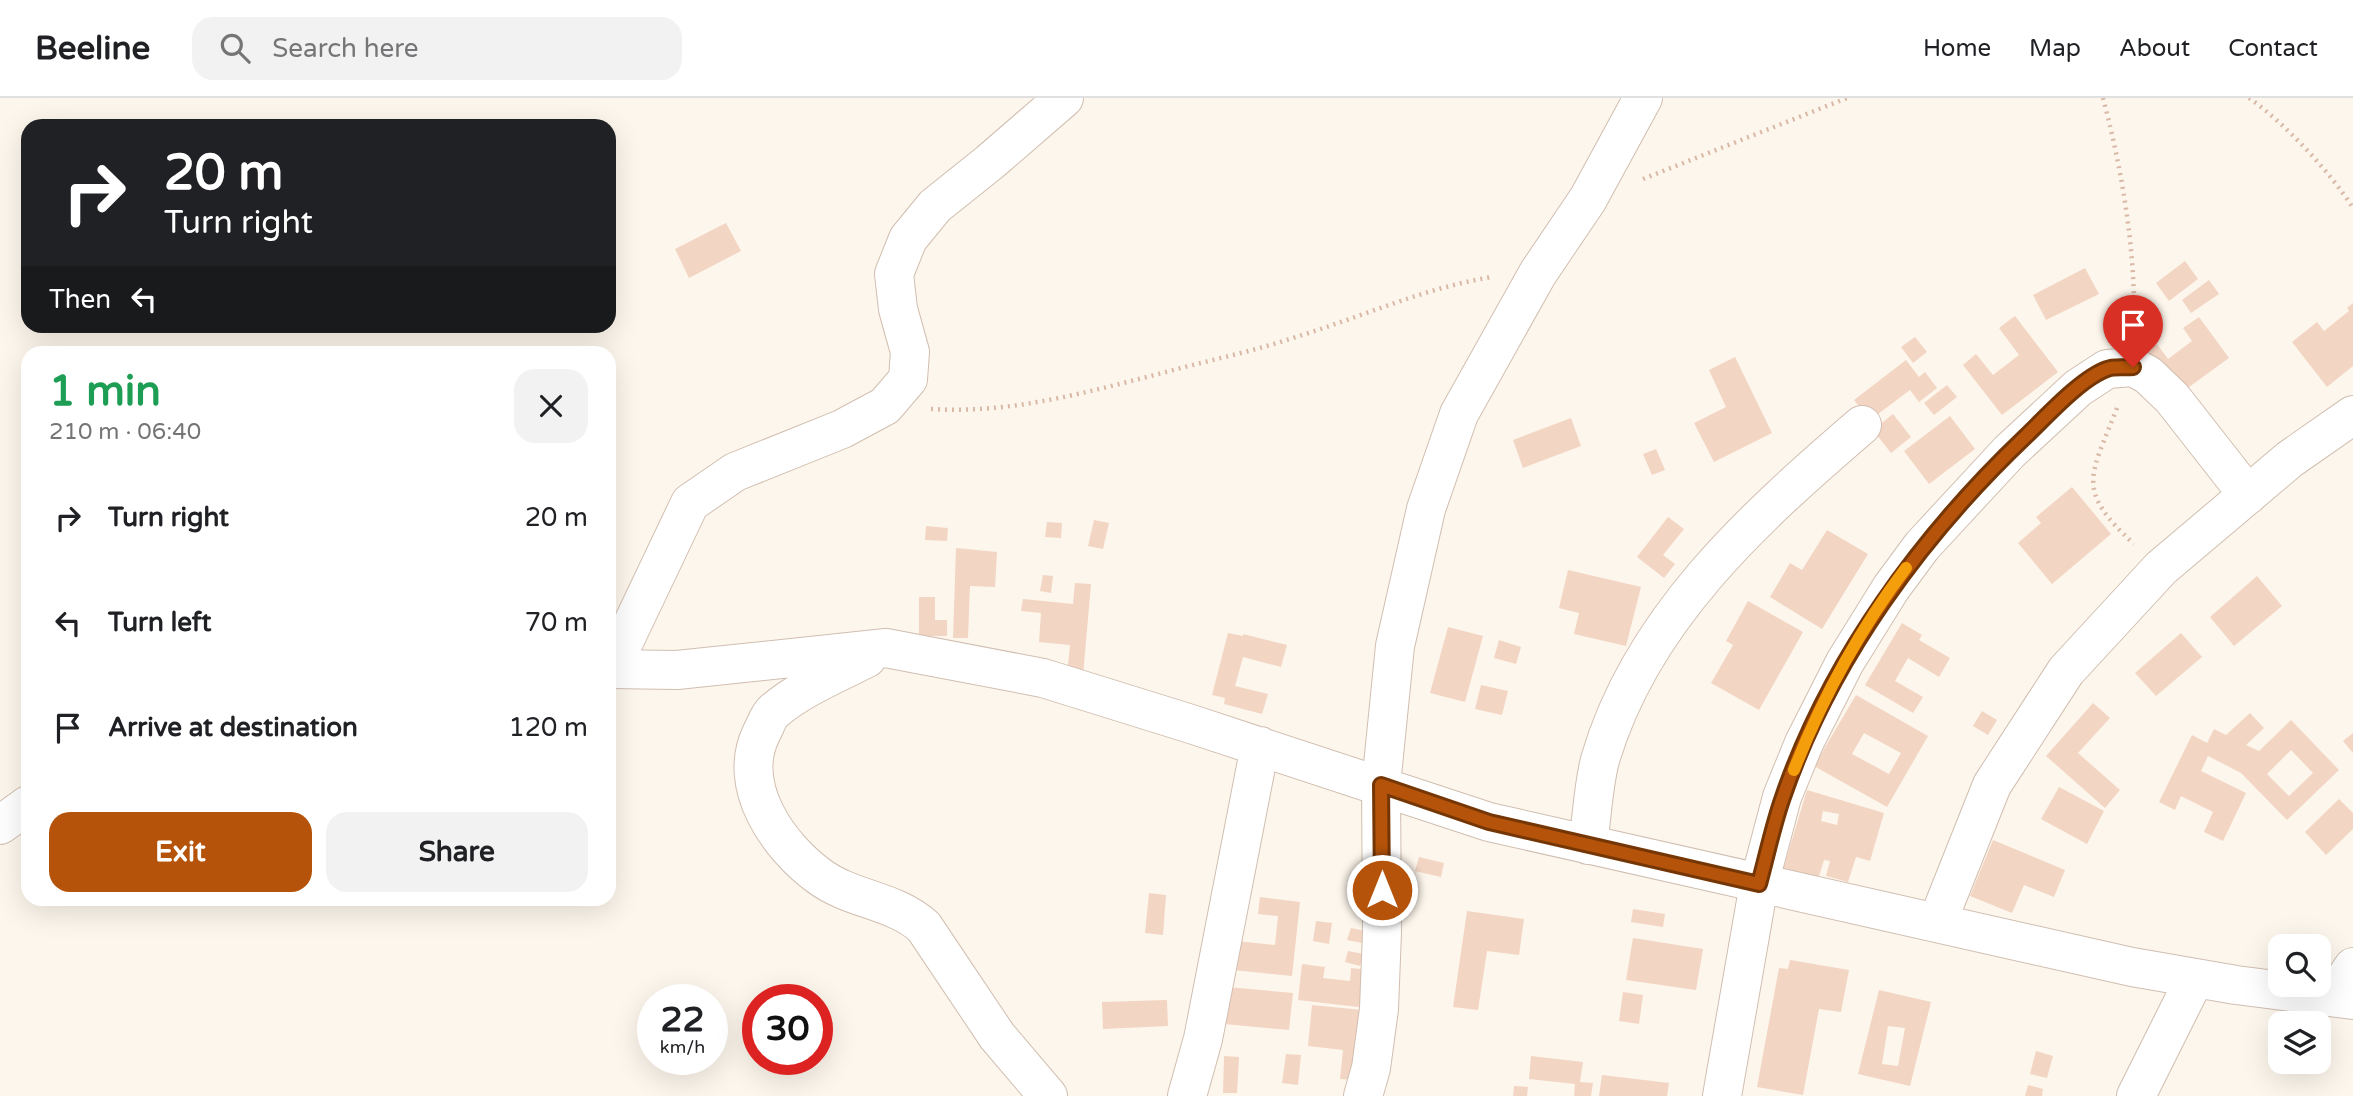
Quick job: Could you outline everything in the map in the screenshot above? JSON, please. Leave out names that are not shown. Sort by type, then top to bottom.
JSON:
[{"type":"street","points":[[616,657],[690,503],[736,472],[842,429],[885,406],[908,379],[910,352],[898,309],[894,274],[908,239],[935,206],[1064,98]]},
{"type":"street","points":[[1363,1096],[1371,1068],[1379,1009],[1382,932],[1381,785],[1395,646],[1426,509],[1459,414],[1538,273],[1588,199],[1643,98]]},
{"type":"street","points":[[1722,1096],[1759,884],[1782,797],[1804,743],[1845,662],[1891,588],[1922,546],[2009,452],[2070,395],[2107,369],[2133,367],[2148,375],[2172,398],[2248,495]]},
{"type":"street","points":[[1937,923],[1992,785],[2066,671],[2161,568],[2290,459],[2353,415]]},
{"type":"street","points":[[1588,845],[1600,762],[1622,701],[1656,638],[1721,555],[1794,484],[1862,425]]},
{"type":"street","points":[[886,649],[813,686],[772,712],[755,747],[755,783],[765,816],[789,848],[819,876],[851,895],[913,916],[924,927],[997,1036],[1048,1096]]},
{"type":"street","points":[[616,669],[677,670],[886,649],[1043,678],[1489,822],[1588,845],[2132,967],[2195,978],[2346,988]]},
{"type":"street","points":[[1187,1096],[1203,1039],[1259,746]]},
{"type":"street","points":[[0,825],[21,810]]},
{"type":"street","points":[[2136,1096],[2195,978]]},
{"type":"path","points":[[1588,199],[1847,98]]},
{"type":"path","points":[[2103,98],[2113,135],[2130,234],[2135,284],[2133,367],[2094,473],[2092,490],[2098,505],[2113,525],[2161,568]]},
{"type":"path","points":[[2249,98],[2301,145],[2341,189],[2353,208]]},
{"type":"path","points":[[885,406],[961,411],[1027,405],[1091,392],[1267,346],[1450,285],[1490,277],[1538,273]]},
{"type":"building","points":[[726,223],[741,251],[689,278],[675,249]]},
{"type":"building","points":[[2185,261],[2198,279],[2169,301],[2156,283]]},
{"type":"building","points":[[2085,268],[2099,294],[2046,320],[2033,295]]},
{"type":"building","points":[[2209,280],[2219,294],[2191,313],[2182,300]]},
{"type":"building","points":[[2353,303],[2353,366],[2327,387],[2292,342],[2317,322],[2324,331],[2349,311],[2347,308]]},
{"type":"building","points":[[2015,316],[2058,372],[2002,415],[1963,365],[1976,354],[1993,375],[2019,355],[1999,328]]},
{"type":"building","points":[[2199,317],[2229,358],[2178,395],[2141,356],[2157,344],[2168,359],[2192,341],[2183,328]]},
{"type":"building","points":[[1915,337],[1927,352],[1913,363],[1901,347]]},
{"type":"building","points":[[1735,357],[1772,433],[1714,462],[1694,423],[1726,407],[1709,370]]},
{"type":"building","points":[[1906,360],[1919,377],[1925,372],[1937,388],[1919,402],[1910,390],[1870,420],[1854,400]]},
{"type":"building","points":[[1947,385],[1957,397],[1934,415],[1924,403]]},
{"type":"building","points":[[1893,414],[1911,437],[1891,453],[1873,430]]},
{"type":"building","points":[[1950,416],[1975,449],[1929,484],[1904,451]]},
{"type":"building","points":[[1571,418],[1581,446],[1523,468],[1513,440]]},
{"type":"building","points":[[1656,449],[1665,470],[1652,475],[1643,454]]},
{"type":"building","points":[[2072,487],[2111,534],[2052,584],[2018,543],[2041,523],[2036,517]]},
{"type":"building","points":[[1668,517],[1684,529],[1663,555],[1675,564],[1664,578],[1637,557]]},
{"type":"building","points":[[1094,520],[1109,523],[1103,549],[1088,546]]},
{"type":"building","points":[[1047,522],[1062,523],[1061,538],[1045,537]]},
{"type":"building","points":[[926,526],[948,528],[947,541],[925,540]]},
{"type":"building","points":[[1827,530],[1868,554],[1822,629],[1770,597],[1790,563],[1802,570]]},
{"type":"building","points":[[956,548],[997,552],[995,587],[970,586],[968,638],[953,638]]},
{"type":"building","points":[[1568,570],[1641,587],[1626,646],[1574,634],[1579,613],[1559,608]]},
{"type":"building","points":[[1043,575],[1053,576],[1051,593],[1040,591]]},
{"type":"building","points":[[2257,576],[2282,606],[2234,646],[2210,617]]},
{"type":"building","points":[[1075,583],[1091,584],[1083,676],[1067,675],[1070,645],[1039,642],[1041,613],[1021,611],[1023,599],[1073,604]]},
{"type":"building","points":[[919,597],[935,597],[935,620],[947,620],[947,636],[919,636]]},
{"type":"building","points":[[1748,601],[1803,632],[1759,710],[1711,683],[1733,645],[1726,641]]},
{"type":"building","points":[[1902,623],[1922,635],[1919,640],[1950,658],[1939,677],[1908,658],[1895,681],[1923,697],[1913,713],[1865,685]]},
{"type":"building","points":[[1448,627],[1483,636],[1465,702],[1430,693]]},
{"type":"building","points":[[1228,633],[1287,645],[1281,667],[1243,657],[1235,686],[1268,694],[1262,714],[1224,704],[1225,698],[1212,695]]},
{"type":"building","points":[[2181,633],[2202,657],[2156,696],[2135,673]]},
{"type":"building","points":[[1499,640],[1521,647],[1516,664],[1494,658]]},
{"type":"building","points":[[1481,685],[1508,691],[1502,715],[1475,709]]},
{"type":"building","points":[[1856,695],[1928,736],[1887,807],[1814,766]],"holes":[[[1864,733],[1901,753],[1889,774],[1852,754]]]},
{"type":"building","points":[[2093,703],[2110,718],[2078,753],[2120,790],[2105,808],[2046,756]]},
{"type":"building","points":[[1982,711],[1997,720],[1988,735],[1973,726]]},
{"type":"building","points":[[2250,713],[2264,728],[2246,745],[2259,751],[2291,720],[2339,770],[2287,820],[2241,773],[2208,756],[2201,771],[2246,793],[2223,841],[2204,832],[2213,812],[2181,796],[2175,810],[2159,802],[2192,735],[2207,743],[2214,729],[2226,735]],"holes":[[[2291,750],[2313,773],[2289,796],[2267,774]]]},
{"type":"building","points":[[2353,733],[2353,753],[2343,741]]},
{"type":"building","points":[[2059,787],[2104,811],[2087,844],[2041,819]]},
{"type":"building","points":[[1807,790],[1884,813],[1870,861],[1856,857],[1848,882],[1826,876],[1830,861],[1824,860],[1816,886],[1781,876]],"holes":[[[1823,811],[1839,814],[1837,825],[1821,821]]]},
{"type":"building","points":[[2339,799],[2353,813],[2353,829],[2326,855],[2305,832]]},
{"type":"building","points":[[1993,840],[2065,870],[2054,897],[2024,885],[2012,913],[1970,896]]},
{"type":"building","points":[[1419,857],[1444,863],[1441,877],[1415,871]]},
{"type":"building","points":[[1149,893],[1166,895],[1163,935],[1145,933]]},
{"type":"building","points":[[1260,897],[1300,902],[1292,976],[1223,969],[1226,940],[1275,945],[1278,916],[1258,914]]},
{"type":"building","points":[[1633,909],[1665,914],[1663,927],[1631,922]]},
{"type":"building","points":[[1467,911],[1524,919],[1519,955],[1487,951],[1478,1010],[1453,1007]]},
{"type":"building","points":[[1316,921],[1332,923],[1329,944],[1313,941]]},
{"type":"building","points":[[1351,928],[1365,931],[1362,943],[1347,940]]},
{"type":"building","points":[[1633,938],[1703,949],[1696,990],[1626,980]]},
{"type":"building","points":[[1348,951],[1363,954],[1360,966],[1345,962]]},
{"type":"building","points":[[1790,960],[1849,970],[1841,1012],[1819,1009],[1803,1095],[1757,1087],[1779,968],[1788,969]]},
{"type":"building","points":[[1302,964],[1325,967],[1323,978],[1350,981],[1351,968],[1371,970],[1367,1008],[1298,1000]]},
{"type":"building","points":[[1228,987],[1293,993],[1289,1030],[1224,1024]]},
{"type":"building","points":[[1879,990],[1931,1002],[1910,1086],[1858,1074]],"holes":[[[1888,1026],[1905,1028],[1898,1066],[1882,1064]]]},
{"type":"building","points":[[1623,992],[1643,995],[1639,1024],[1619,1021]]},
{"type":"building","points":[[1167,1000],[1168,1026],[1103,1029],[1102,1002]]},
{"type":"building","points":[[1312,1005],[1362,1010],[1355,1080],[1340,1079],[1343,1050],[1308,1046]]},
{"type":"building","points":[[2036,1051],[2053,1056],[2047,1078],[2030,1074]]},
{"type":"building","points":[[1286,1054],[1301,1055],[1298,1085],[1282,1083]]},
{"type":"building","points":[[1224,1056],[1239,1057],[1237,1093],[1223,1093]]},
{"type":"building","points":[[1531,1056],[1583,1062],[1580,1082],[1593,1083],[1591,1096],[1574,1096],[1575,1084],[1529,1079]]},
{"type":"building","points":[[1602,1075],[1669,1083],[1667,1096],[1599,1096]]},
{"type":"building","points":[[2028,1085],[2043,1089],[2042,1096],[2025,1096]]},
{"type":"building","points":[[1514,1086],[1528,1087],[1527,1096],[1513,1096]]},
{"type":"slow traffic","points":[[1794,770],[1804,743],[1845,662],[1906,568]]},
{"type":"route","points":[[1382,890],[1381,785],[1489,822],[1759,884],[1782,797],[1804,743],[1845,662],[1891,588],[1922,546],[2009,452],[2078,388],[2107,369],[2133,367]]}]
